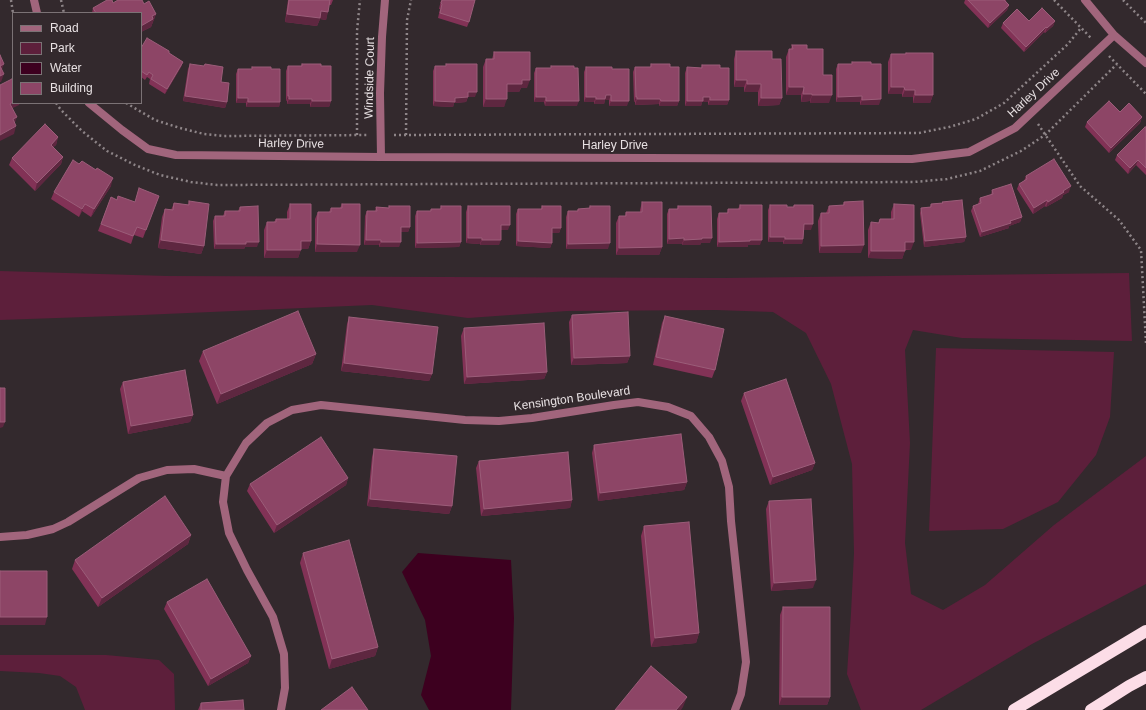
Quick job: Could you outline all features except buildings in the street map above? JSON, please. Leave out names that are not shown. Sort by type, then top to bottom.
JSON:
[{"type":"highway","points":[[1014,710],[1146,631]]},
{"type":"highway","points":[[1091,710],[1146,677]]},
{"type":"street","points":[[34,0],[37,12]]},
{"type":"street","name":"Windside Court","points":[[381,157],[380,93],[382,36],[386,0]]},
{"type":"street","points":[[1084,0],[1114,34],[1146,63]]},
{"type":"street","name":"Harley Drive","points":[[90,104],[148,149],[176,155],[912,159],[970,152],[1015,128],[1114,34]]},
{"type":"street","name":"Kensington Boulevard","points":[[281,710],[285,688],[284,654],[273,617],[247,570],[229,533],[223,502],[226,476],[246,443],[267,423],[292,410],[321,405],[465,420],[499,421],[532,418],[614,404],[638,402],[668,407],[691,416],[709,437],[722,461],[729,487],[731,522],[746,662],[741,694],[735,710]]},
{"type":"street","points":[[0,537],[27,535],[53,529],[68,522],[139,478],[167,470],[194,469],[226,476]]},
{"type":"path","points":[[11,0],[13,12]]},
{"type":"path","points":[[61,0],[64,12]]},
{"type":"path","points":[[357,135],[357,31],[360,0]]},
{"type":"path","points":[[406,135],[407,20],[411,0]]},
{"type":"path","points":[[1123,0],[1146,23]]},
{"type":"path","points":[[128,104],[155,120],[204,134],[224,136],[919,133],[948,128],[976,119],[1004,103],[1068,44],[1081,28]]},
{"type":"path","points":[[1031,114],[1080,186],[1119,220],[1141,250],[1146,343]]},
{"type":"green space","points":[[0,271],[167,276],[724,278],[1129,273],[1132,341],[962,338],[913,330],[905,350],[910,443],[905,543],[911,594],[943,610],[985,585],[1054,525],[1146,456],[1146,584],[1032,644],[921,710],[861,710],[847,674],[854,553],[852,464],[831,384],[806,333],[773,312],[716,310],[567,311],[468,318],[372,305],[0,320]]},
{"type":"green space","points":[[936,348],[1114,352],[1110,417],[1096,455],[1058,502],[1003,529],[929,531]]},
{"type":"green space","points":[[0,655],[106,655],[159,660],[174,674],[175,710],[85,710],[76,687],[60,676],[39,673],[0,671]]},
{"type":"water","points":[[418,553],[511,560],[514,618],[511,710],[429,710],[421,695],[431,656],[425,620],[402,572]]}]
